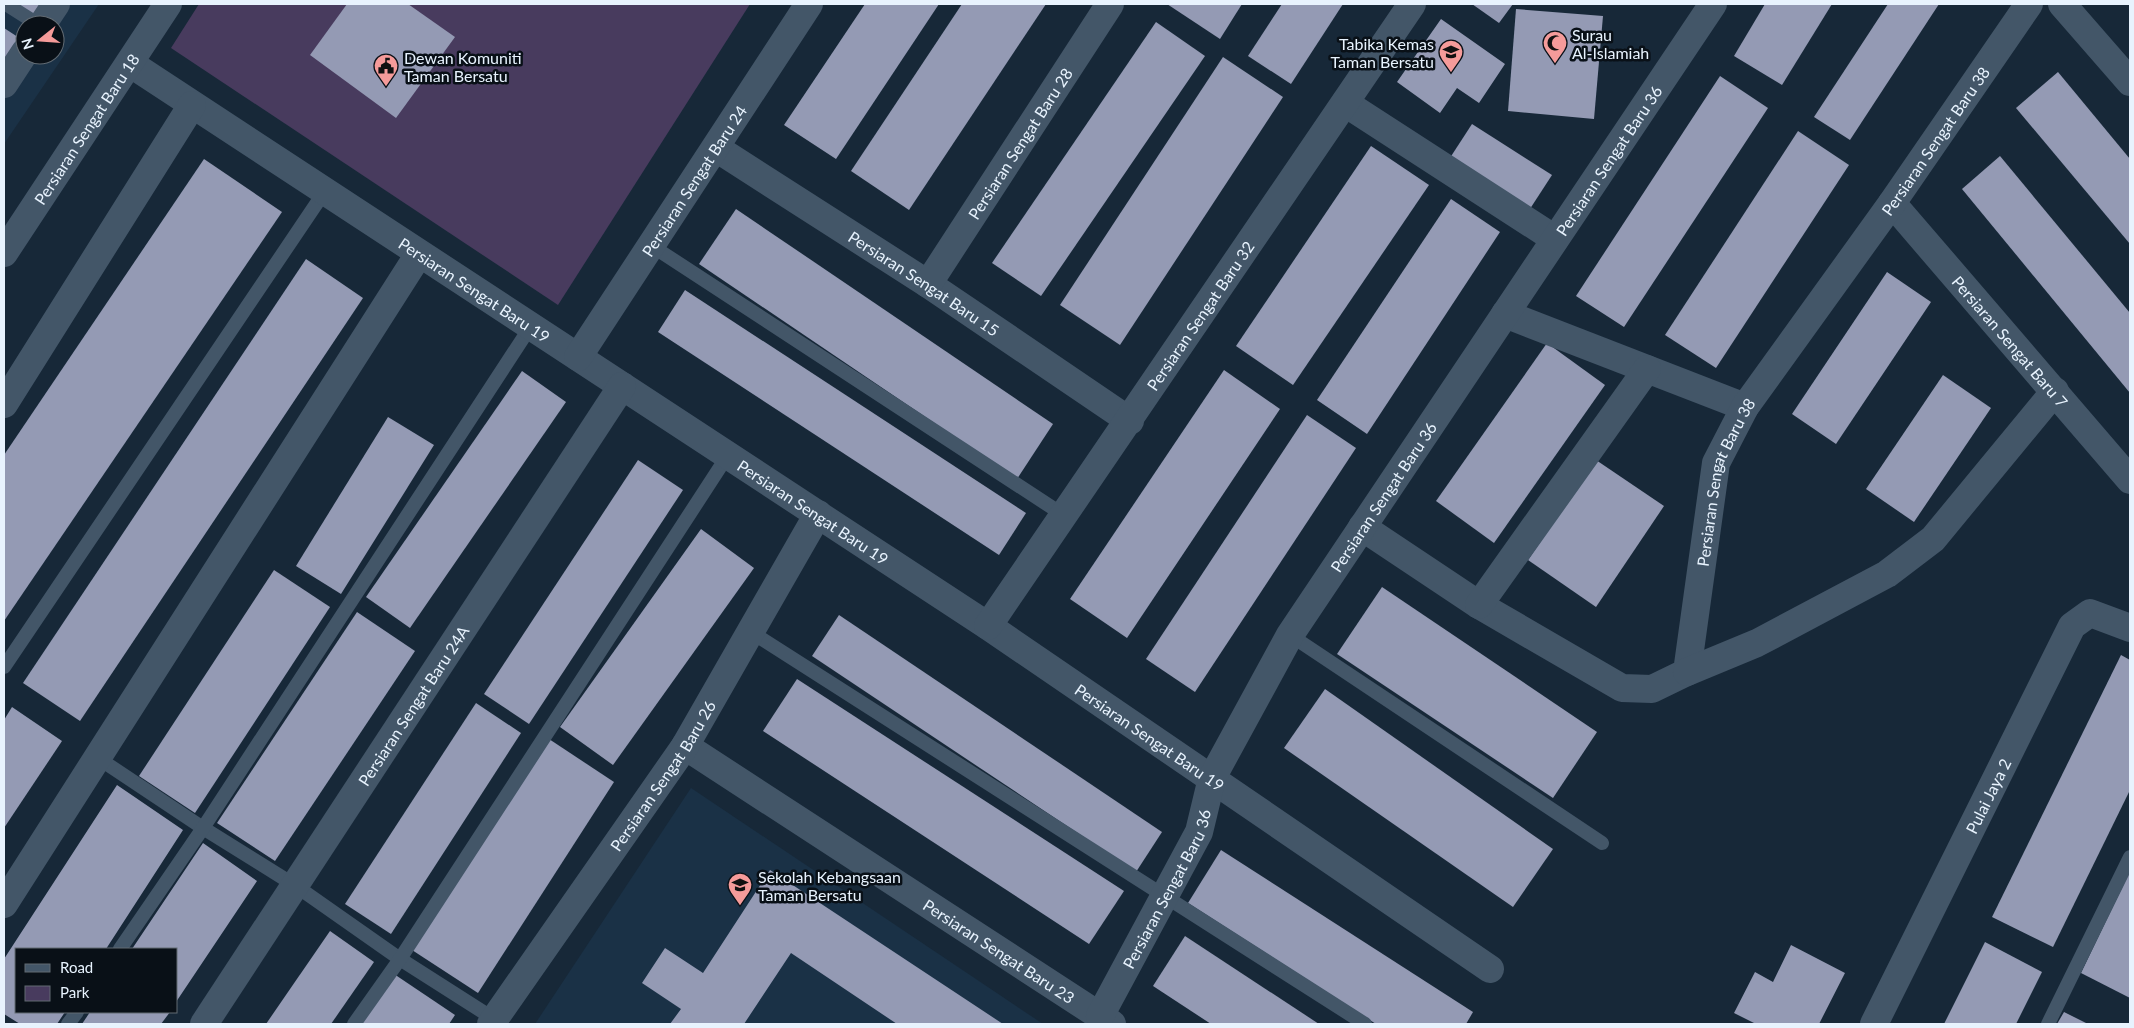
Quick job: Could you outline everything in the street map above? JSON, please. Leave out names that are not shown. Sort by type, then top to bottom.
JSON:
[{"type":"street","points":[[48,15],[56,4]]},
{"type":"street","name":"Persiaran Sengat Baru 18","points":[[4,253],[168,4]]},
{"type":"street","name":"Persiaran Sengat Baru 24","points":[[578,358],[809,4]]},
{"type":"street","name":"Persiaran Sengat Baru 28","points":[[928,284],[1110,4]]},
{"type":"street","name":"Persiaran Sengat Baru 32","points":[[988,626],[1130,421],[1412,4]]},
{"type":"street","name":"Persiaran Sengat Baru 36","points":[[1106,1020],[1164,897],[1199,832],[1212,778],[1290,635],[1713,4]]},
{"type":"street","name":"Persiaran Sengat Baru 38","points":[[1687,672],[1716,463],[1745,407],[1892,203],[2029,4]]},
{"type":"street","points":[[2062,4],[2130,82]]},
{"type":"street","name":"Persiaran Sengat Baru 19","points":[[130,64],[988,626],[1490,969]]},
{"type":"street","points":[[4,84],[16,65]]},
{"type":"street","points":[[1345,103],[1555,239]]},
{"type":"street","points":[[4,404],[192,104]]},
{"type":"street","name":"Persiaran Sengat Baru 15","points":[[716,148],[928,284],[1130,421]]},
{"type":"street","name":"Persiaran Sengat Baru 7","points":[[1892,203],[2130,480]]},
{"type":"street","points":[[4,904],[419,254]]},
{"type":"street","points":[[1505,314],[1745,407]]},
{"type":"street","points":[[1479,606],[1646,369]]},
{"type":"street","name":"Persiaran Sengat Baru 24A","points":[[204,1024],[622,386]]},
{"type":"street","points":[[1362,527],[1479,606],[1622,688],[1652,689],[1687,672],[1757,643],[1887,574],[1933,539],[2055,391]]},
{"type":"street","name":"Persiaran Sengat Baru 26","points":[[492,1022],[686,746],[818,514]]},
{"type":"street","name":"Pulai Jaya 2","points":[[1874,1024],[2072,626],[2090,613],[2130,628]]},
{"type":"street","name":"Persiaran Sengat Baru 23","points":[[686,746],[1106,1020]]},
{"type":"lane","points":[[6,4],[24,15]]},
{"type":"lane","points":[[6,659],[325,191]]},
{"type":"lane","points":[[652,246],[1065,516]]},
{"type":"lane","points":[[121,948],[203,828],[531,326]]},
{"type":"lane","points":[[354,1024],[400,959],[728,455]]},
{"type":"lane","points":[[751,632],[1365,1024]]},
{"type":"lane","points":[[1290,635],[1602,843]]},
{"type":"lane","points":[[98,758],[203,828],[296,886],[492,1022]]},
{"type":"lane","points":[[2048,1024],[2130,857]]},
{"type":"lane","points":[[68,1024],[76,1013]]},
{"type":"shaded area","points":[[4,4],[99,4],[65,54],[65,15],[15,15],[15,65],[58,65],[4,144]]},
{"type":"shaded area","name":"Sekolah Kebangsaan Taman Bersatu","points":[[691,788],[1043,1024],[535,1024]]},
{"type":"green space","points":[[199,4],[750,4],[558,305],[171,48]]},
{"type":"building","points":[[8,4],[45,4],[37,15],[26,15]]},
{"type":"building","name":"Dewan Komuniti Taman Bersatu","points":[[347,4],[408,4],[455,37],[396,118],[310,55]]},
{"type":"building","points":[[865,4],[939,4],[836,159],[784,125]]},
{"type":"building","points":[[962,4],[1046,4],[909,210],[851,171]]},
{"type":"building","points":[[1167,4],[1242,4],[1220,39]]},
{"type":"building","points":[[1282,4],[1343,4],[1291,84],[1248,56]]},
{"type":"building","points":[[1472,4],[1513,4],[1499,23]]},
{"type":"building","points":[[1765,4],[1832,4],[1782,85],[1734,56]]},
{"type":"building","points":[[1888,4],[1939,4],[1850,140],[1814,117]]},
{"type":"building","name":"Surau Al-Islamiah","points":[[1516,9],[1603,16],[1594,119],[1508,111]]},
{"type":"building","name":"Tabika Kemas Taman Bersatu","points":[[1441,19],[1505,64],[1479,103],[1457,88],[1440,113],[1397,82]]},
{"type":"building","points":[[1156,22],[1205,56],[1041,296],[992,263]]},
{"type":"building","points":[[4,28],[15,35],[15,54],[4,69]]},
{"type":"building","points":[[1223,57],[1283,97],[1120,345],[1060,305]]},
{"type":"building","points":[[2058,72],[2130,159],[2130,244],[2016,108]]},
{"type":"building","points":[[1720,76],[1768,108],[1624,327],[1576,296]]},
{"type":"building","points":[[1472,124],[1552,175],[1526,215],[1446,164]]},
{"type":"building","points":[[1798,131],[1849,165],[1716,368],[1665,335]]},
{"type":"building","points":[[1371,146],[1429,185],[1293,385],[1236,346]]},
{"type":"building","points":[[2000,156],[2130,313],[2130,393],[1962,189]]},
{"type":"building","points":[[204,159],[282,212],[4,621],[4,455]]},
{"type":"building","points":[[1451,199],[1500,232],[1367,434],[1317,400]]},
{"type":"building","points":[[736,209],[1053,424],[1017,479],[699,264]]},
{"type":"building","points":[[306,259],[363,298],[80,721],[23,683]]},
{"type":"building","points":[[1887,272],[1931,302],[1836,444],[1792,414]]},
{"type":"building","points":[[685,290],[1026,513],[999,555],[658,332]]},
{"type":"building","points":[[1547,343],[1605,385],[1494,543],[1436,501]]},
{"type":"building","points":[[1224,370],[1280,409],[1127,638],[1070,599]]},
{"type":"building","points":[[522,371],[566,402],[410,628],[366,597]]},
{"type":"building","points":[[1943,375],[1991,408],[1914,522],[1866,489]]},
{"type":"building","points":[[1307,415],[1356,448],[1195,692],[1146,659]]},
{"type":"building","points":[[388,417],[434,445],[341,594],[296,566]]},
{"type":"building","points":[[638,460],[683,490],[529,724],[484,694]]},
{"type":"building","points":[[1596,460],[1664,506],[1596,607],[1528,560]]},
{"type":"building","points":[[701,529],[754,568],[613,765],[560,727]]},
{"type":"building","points":[[274,570],[330,607],[195,813],[139,776]]},
{"type":"building","points":[[1382,587],[1597,732],[1553,798],[1337,654]]},
{"type":"building","points":[[357,612],[415,651],[275,861],[217,823]]},
{"type":"building","points":[[839,615],[1162,832],[1136,872],[812,656]]},
{"type":"building","points":[[2121,655],[2130,660],[2130,790],[2053,947],[1992,917]]},
{"type":"building","points":[[797,679],[1124,891],[1089,944],[763,731]]},
{"type":"building","points":[[1325,689],[1553,849],[1513,907],[1284,748]]},
{"type":"building","points":[[476,703],[521,733],[391,934],[345,904]]},
{"type":"building","points":[[12,707],[62,741],[4,828],[4,720]]},
{"type":"building","points":[[549,739],[614,782],[478,993],[412,950]]},
{"type":"building","points":[[117,785],[183,830],[107,948],[15,948],[15,1013],[64,1013],[57,1024],[20,1024],[4,1014],[4,959]]},
{"type":"building","points":[[203,843],[257,881],[178,999],[178,948],[133,948]]},
{"type":"building","points":[[1221,850],[1473,1012],[1466,1024],[1376,1024],[1188,903]]},
{"type":"building","points":[[770,870],[1003,1024],[897,1024],[791,953],[744,1024],[670,1024],[681,1009],[642,983],[665,948],[703,973]]},
{"type":"building","points":[[2130,871],[2130,998],[2081,973]]},
{"type":"building","points":[[330,931],[374,962],[331,1024],[266,1024]]},
{"type":"building","points":[[1185,936],[1319,1024],[1211,1024],[1153,986]]},
{"type":"building","points":[[1985,942],[2042,972],[2016,1024],[1944,1024]]},
{"type":"building","points":[[1791,945],[1845,973],[1819,1024],[1756,1024],[1734,1013],[1755,972],[1773,982]]},
{"type":"building","points":[[394,974],[455,1015],[449,1024],[360,1024]]},
{"type":"building","points":[[2064,1012],[2088,1024],[2057,1024]]},
{"type":"building","points":[[89,1013],[169,1013],[161,1024],[82,1024]]},
{"type":"place","name":"Surau Al-Islamiah","points":[[1555,64]]},
{"type":"place","name":"Tabika Kemas Taman Bersatu","points":[[1451,73]]},
{"type":"place","name":"Dewan Komuniti Taman Bersatu","points":[[386,87]]},
{"type":"place","name":"Sekolah Kebangsaan Taman Bersatu","points":[[740,906]]}]
